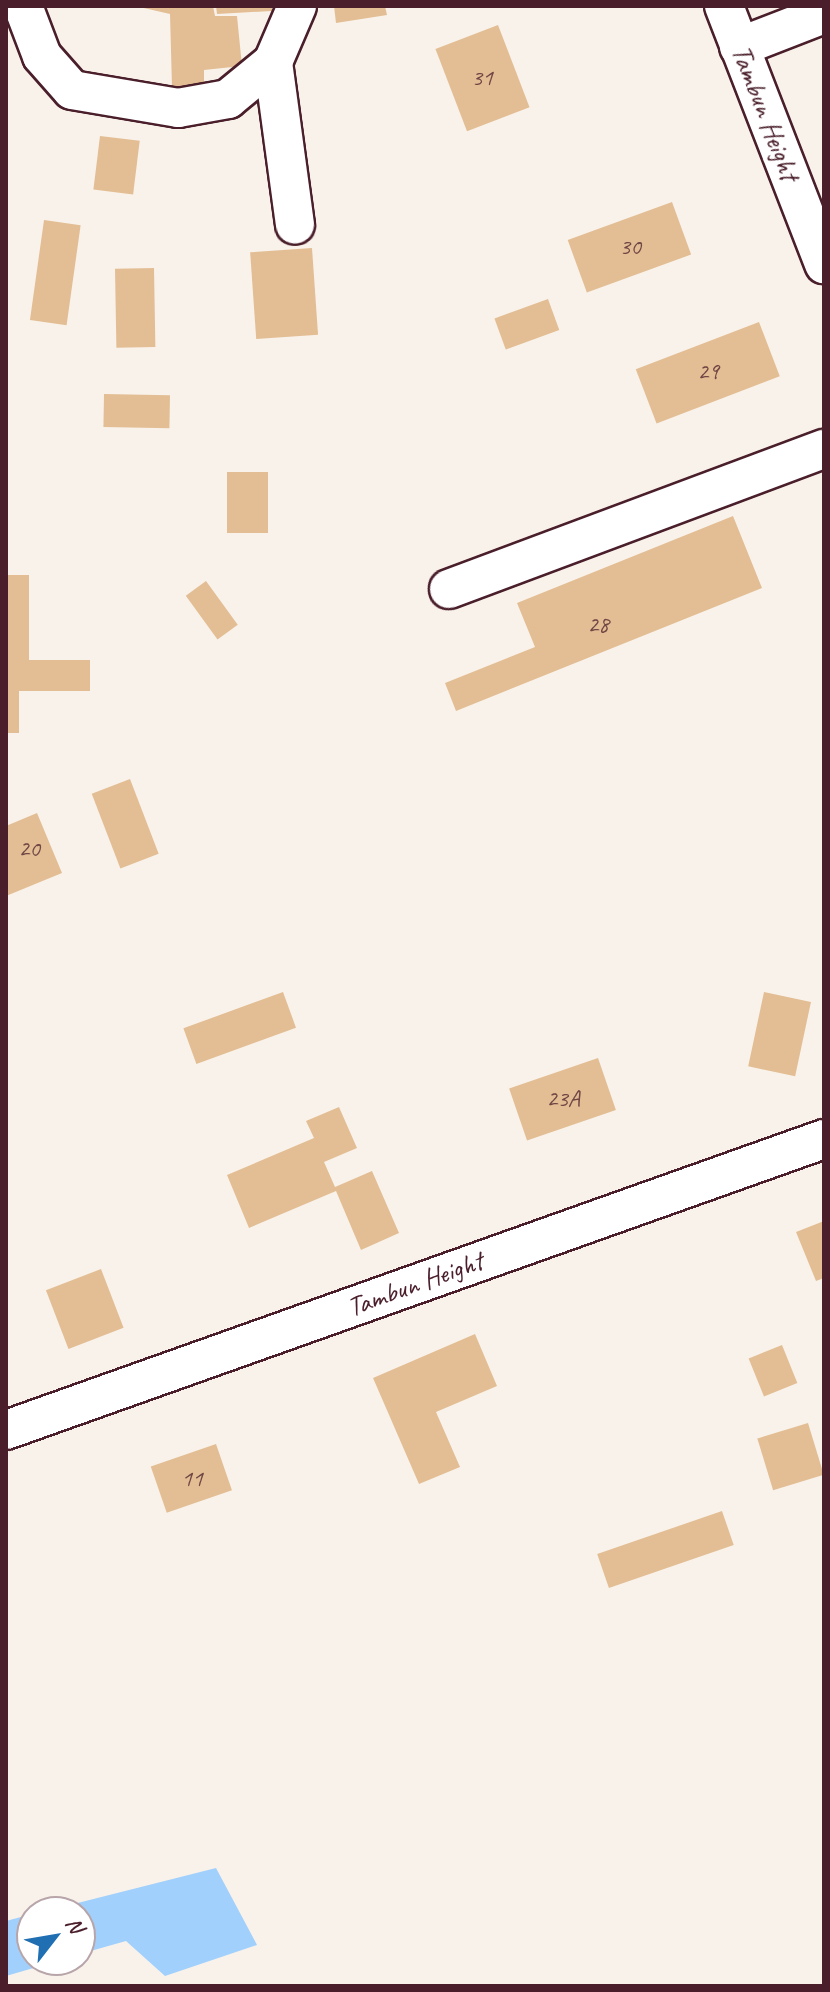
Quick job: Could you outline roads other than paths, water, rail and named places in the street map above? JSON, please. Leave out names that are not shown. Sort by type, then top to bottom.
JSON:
[{"type":"street","points":[[23,6],[42,56],[72,90],[133,105],[178,108],[228,99],[273,62],[297,6]]},
{"type":"street","name":"Tambun Height","points":[[724,6],[824,264]]},
{"type":"street","points":[[739,47],[824,14]]},
{"type":"street","points":[[273,62],[295,225]]},
{"type":"street","points":[[449,589],[824,449]]},
{"type":"street","name":"Tambun Height","points":[[6,1430],[824,1139]]},
{"type":"water","points":[[216,1868],[257,1945],[165,1976],[126,1941],[96,1949],[96,1898]]},
{"type":"water","points":[[16,1918],[16,1973],[6,1976],[6,1921]]}]
